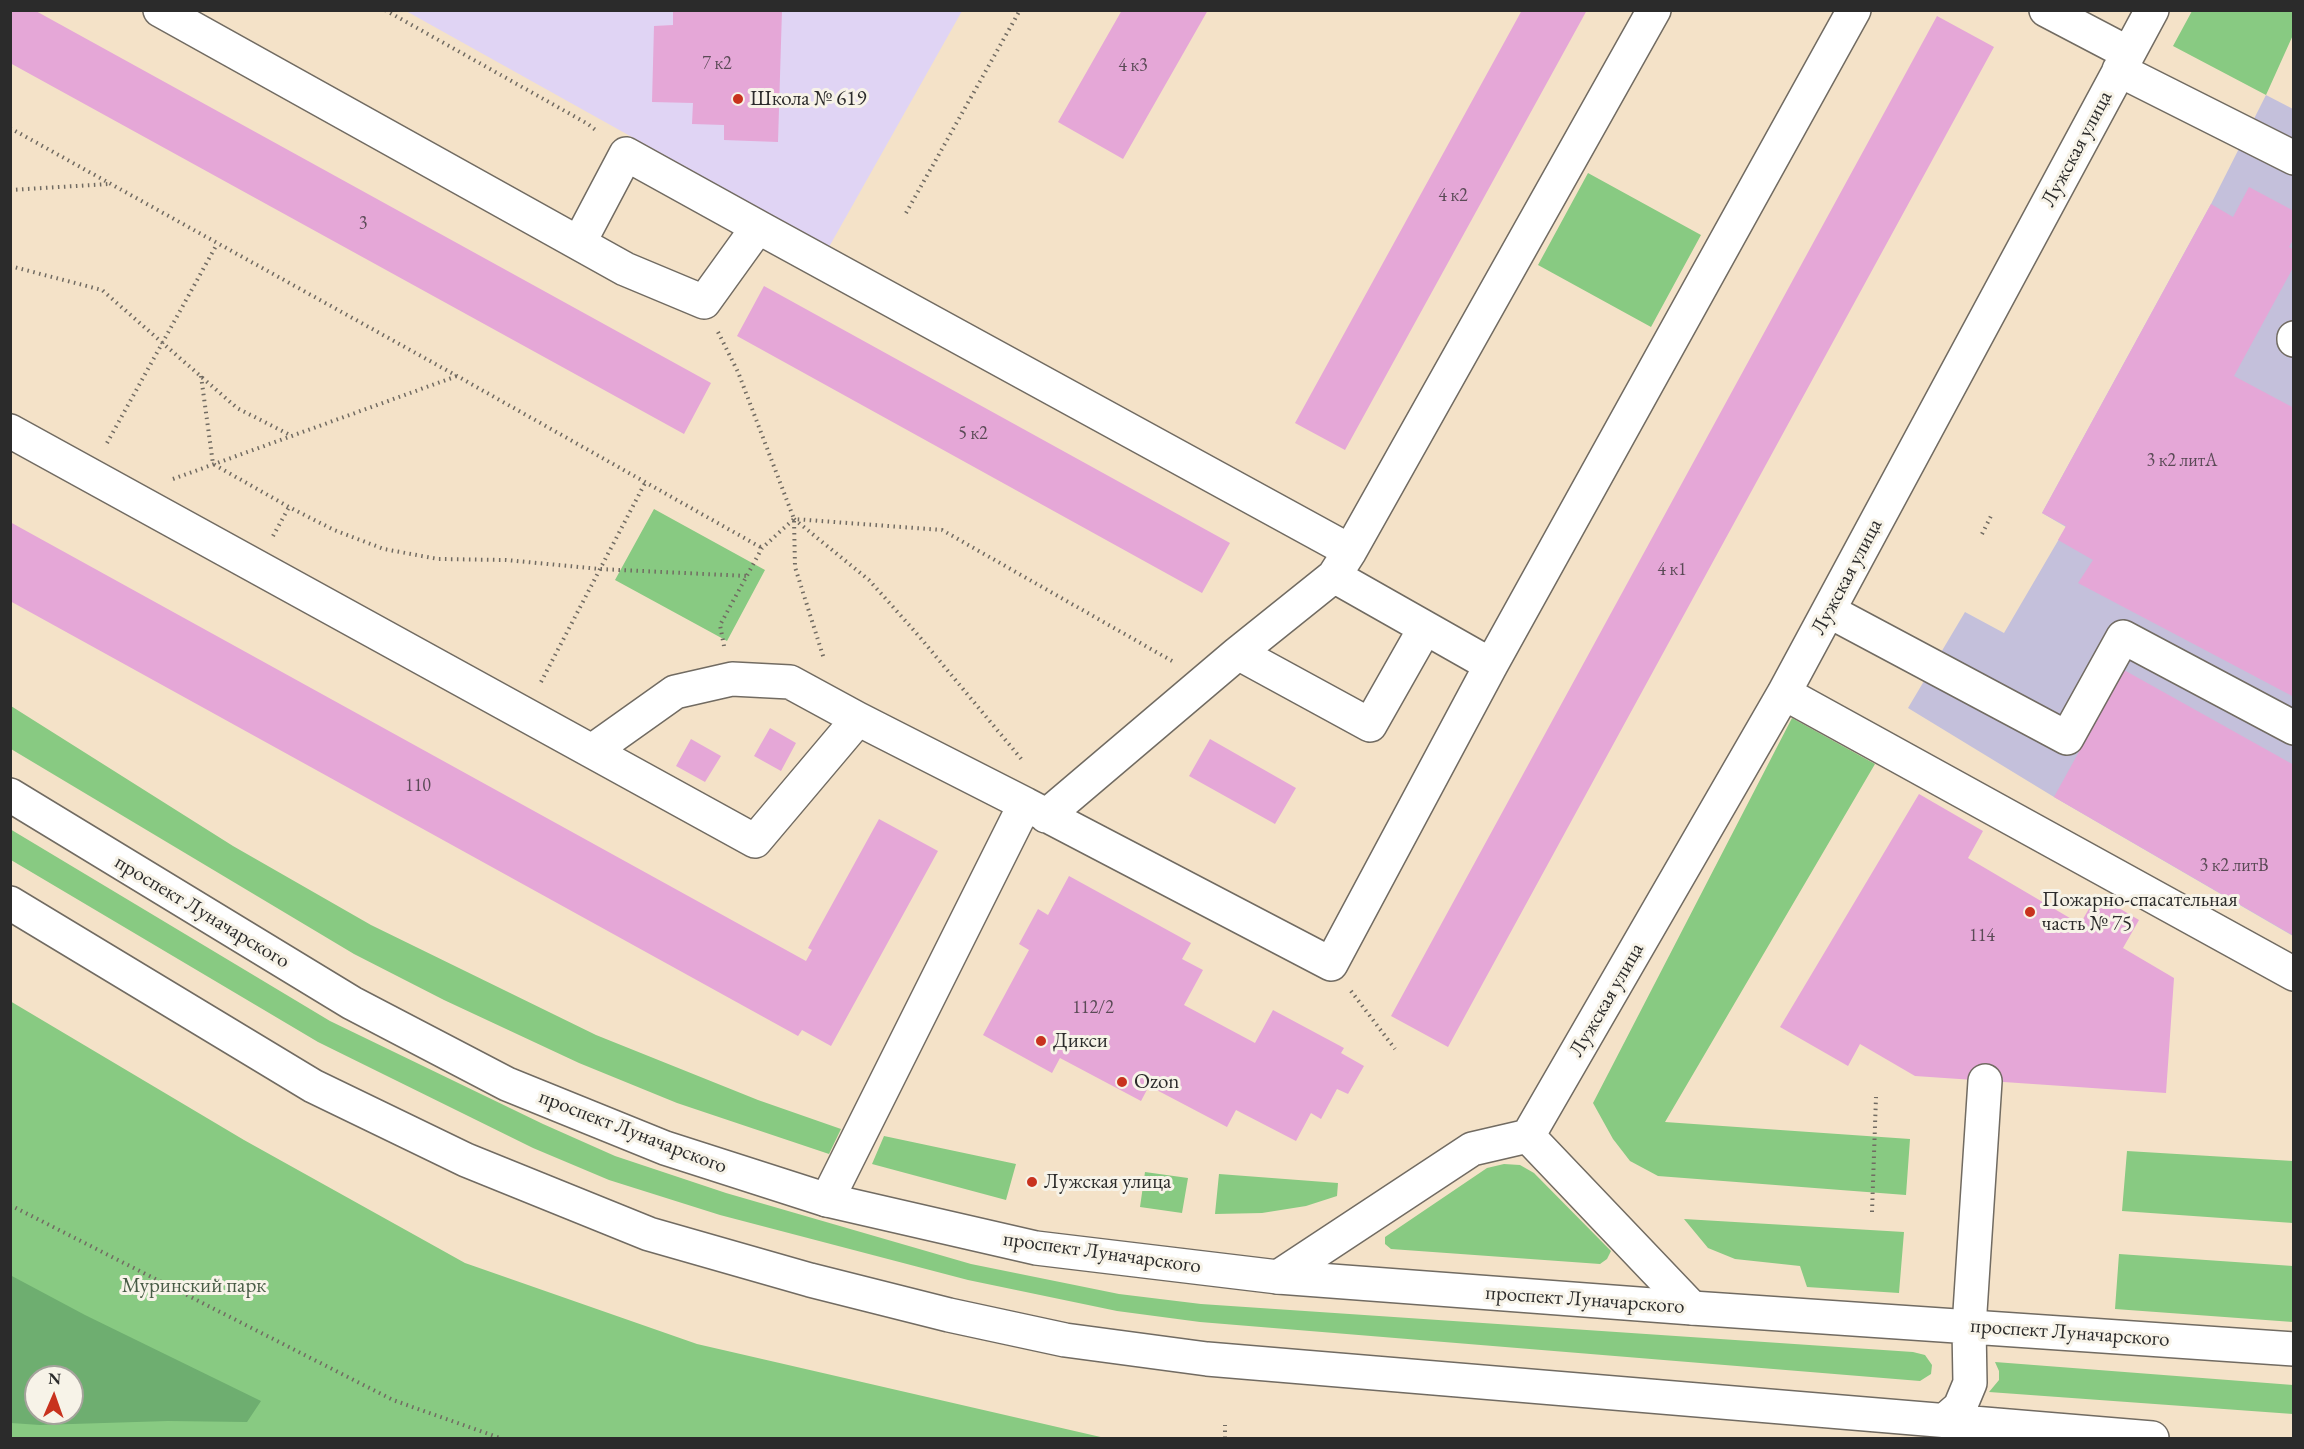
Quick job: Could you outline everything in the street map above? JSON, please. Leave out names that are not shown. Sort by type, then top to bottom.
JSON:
[{"type":"main road","points":[[160,10],[625,269],[704,302],[758,226]]},
{"type":"main road","points":[[827,1200],[1035,810],[1206,680],[1342,563],[1654,10]]},
{"type":"main road","points":[[592,751],[675,692],[732,679],[789,682],[1331,964],[1491,665],[1854,10]]},
{"type":"main road","points":[[2046,10],[2124,61],[2294,158]]},
{"type":"main road","name":"Лужская улица","points":[[1528,1136],[1785,693],[2152,10]]},
{"type":"main road","points":[[579,243],[626,154],[758,226],[1342,563],[1425,628],[1491,665]]},
{"type":"main road","points":[[10,431],[755,841],[849,714]]},
{"type":"main road","points":[[1829,611],[2067,738],[2123,637],[2294,728]]},
{"type":"main road","points":[[1238,653],[1370,725],[1425,628]]},
{"type":"main road","points":[[1785,693],[2294,974]]},
{"type":"main road","name":"проспект Луначарского","points":[[10,795],[352,1003],[507,1084],[665,1148],[827,1200],[1036,1248],[1278,1277],[2294,1349]]},
{"type":"main road","points":[[10,903],[313,1086],[466,1160],[649,1234],[810,1280],[950,1315],[1065,1340],[1207,1359],[2152,1438]]},
{"type":"main road","points":[[1944,1421],[1960,1407],[1970,1383],[1970,1327],[1985,1081]]},
{"type":"main road","points":[[1278,1277],[1472,1149],[1528,1136],[1692,1308]]},
{"type":"path","points":[[385,10],[588,124],[626,154]]},
{"type":"path","points":[[906,213],[1020,10]]},
{"type":"path","points":[[10,128],[762,548]]},
{"type":"path","points":[[10,190],[110,184]]},
{"type":"path","points":[[89,474],[217,244]]},
{"type":"path","points":[[10,266],[102,290],[237,408],[292,436]]},
{"type":"path","points":[[704,302],[738,372],[794,519],[795,567],[849,714]]},
{"type":"path","points":[[201,376],[213,464]]},
{"type":"path","points":[[127,495],[457,376]]},
{"type":"path","points":[[213,464],[334,530],[384,549],[438,560],[506,560],[600,569],[747,576]]},
{"type":"path","points":[[524,713],[645,483]]},
{"type":"path","points":[[1982,534],[1991,516]]},
{"type":"path","points":[[794,519],[869,580],[1028,766]]},
{"type":"path","points":[[732,679],[720,625],[762,548],[794,519],[942,530],[1206,680]]},
{"type":"path","points":[[1331,964],[1395,1049]]},
{"type":"path","points":[[1872,1212],[1876,1097]]},
{"type":"path","points":[[10,1205],[393,1400],[500,1438]]},
{"type":"path","points":[[1225,1425],[1225,1438]]},
{"type":"shaded area","name":"Школа № 619","points":[[406,11],[962,11],[829,247]]},
{"type":"shaded area","points":[[2266,95],[2293,109],[2293,936],[2054,797],[1908,708],[1965,612],[2004,633],[2066,527],[2042,513],[2211,204]]},
{"type":"green space","points":[[2192,11],[2293,11],[2293,35],[2266,95],[2173,46]]},
{"type":"green space","points":[[1588,173],[1701,235],[1651,327],[1538,265]]},
{"type":"green space","points":[[654,509],[765,570],[727,641],[615,580]]},
{"type":"green space","points":[[11,706],[233,846],[371,925],[596,1035],[758,1100],[841,1129],[829,1154],[677,1103],[579,1063],[444,1000],[354,954],[11,749]]},
{"type":"green space","points":[[1792,718],[1875,764],[1665,1122],[1910,1139],[1906,1195],[1658,1176],[1630,1161],[1613,1139],[1593,1103]]},
{"type":"green space","points":[[10,829],[330,1021],[543,1124],[615,1156],[726,1193],[971,1264],[1119,1294],[1201,1304],[1913,1352],[1925,1355],[1932,1365],[1931,1374],[1920,1381],[1200,1322],[1117,1311],[968,1280],[720,1215],[609,1180],[533,1148],[318,1042],[11,860]]},
{"type":"green space","name":"Муринский парк","points":[[10,1001],[244,1140],[465,1263],[697,1344],[1105,1438],[11,1438]]},
{"type":"green space","points":[[884,1136],[1016,1164],[1006,1200],[872,1164]]},
{"type":"green space","points":[[2127,1151],[2293,1161],[2293,1223],[2122,1211]]},
{"type":"green space","points":[[1504,1164],[1520,1165],[1534,1173],[1611,1251],[1607,1259],[1600,1264],[1391,1249],[1385,1244],[1385,1237],[1487,1168]]},
{"type":"green space","points":[[1145,1172],[1188,1178],[1182,1213],[1140,1207]]},
{"type":"green space","points":[[1219,1174],[1338,1183],[1337,1196],[1306,1206],[1262,1213],[1215,1214]]},
{"type":"green space","points":[[1684,1219],[1904,1232],[1899,1293],[1807,1287],[1800,1266],[1735,1259],[1708,1248]]},
{"type":"green space","points":[[2119,1254],[2293,1266],[2293,1322],[2115,1309]]},
{"type":"green space","points":[[10,1275],[85,1315],[261,1401],[247,1422],[84,1424],[84,1365],[24,1365],[24,1424],[11,1423]]},
{"type":"green space","points":[[1995,1362],[2293,1385],[2293,1414],[1989,1392],[1999,1380],[1999,1371]]},
{"type":"building","points":[[10,10],[34,10],[711,383],[684,434],[10,63]]},
{"type":"building","points":[[673,10],[782,10],[778,142],[724,140],[724,125],[692,124],[693,103],[652,102],[654,26],[673,25]]},
{"type":"building","points":[[1122,10],[1208,10],[1123,159],[1058,122]]},
{"type":"building","points":[[1522,10],[1587,10],[1345,450],[1295,423]]},
{"type":"building","points":[[1937,16],[1994,47],[1448,1047],[1391,1016]]},
{"type":"building","points":[[2249,187],[2294,211],[2294,238],[2289,247],[2294,250],[2294,266],[2234,376],[2294,408],[2294,697],[2078,583],[2093,560],[2058,540],[2066,526],[2042,513],[2211,204],[2233,217]]},
{"type":"building","points":[[764,286],[1230,543],[1202,593],[737,336]]},
{"type":"building","points":[[10,522],[806,961],[812,950],[808,948],[879,819],[938,851],[831,1046],[802,1030],[798,1036],[10,601]]},
{"type":"building","points":[[2124,670],[2294,765],[2294,936],[2054,797]]},
{"type":"building","points":[[770,728],[796,743],[781,771],[754,756]]},
{"type":"building","points":[[691,739],[721,756],[705,782],[676,766]]},
{"type":"building","points":[[1210,739],[1296,788],[1275,824],[1189,776]]},
{"type":"building","points":[[1919,794],[1983,831],[1968,858],[2080,924],[2097,895],[2139,920],[2123,948],[2174,978],[2166,1093],[1915,1076],[1860,1044],[1848,1066],[1780,1027]]},
{"type":"building","points":[[1069,876],[1191,943],[1182,959],[1203,970],[1184,1005],[1255,1043],[1273,1010],[1344,1048],[1341,1053],[1364,1066],[1348,1094],[1337,1089],[1321,1119],[1311,1113],[1296,1141],[1236,1110],[1227,1127],[1149,1086],[1141,1101],[1060,1058],[1052,1073],[983,1035],[1029,950],[1019,944],[1038,909],[1048,915]]},
{"type":"place","name":"Школа № 619","points":[[738,99]]},
{"type":"place","name":"Пожарно-спасательная часть № 75","points":[[2030,912]]},
{"type":"place","name":"Дикси","points":[[1041,1041]]},
{"type":"place","name":"Ozon","points":[[1122,1082]]},
{"type":"place","name":"Лужская улица","points":[[1032,1182]]}]
